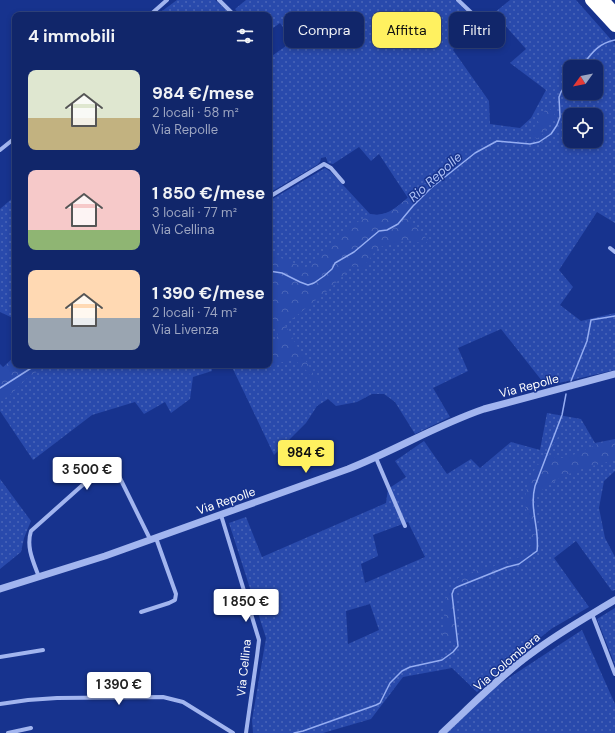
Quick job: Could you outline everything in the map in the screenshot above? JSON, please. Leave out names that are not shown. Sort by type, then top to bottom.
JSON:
[{"type":"highway","points":[[591,0],[615,21]]},
{"type":"highway","points":[[603,0],[615,21]]},
{"type":"street","points":[[219,0],[231,12]]},
{"type":"street","points":[[458,0],[471,12]]},
{"type":"street","points":[[153,12],[165,1]]},
{"type":"street","points":[[0,150],[12,140]]},
{"type":"street","points":[[272,195],[324,164],[331,168],[343,182]]},
{"type":"street","points":[[610,248],[615,252]]},
{"type":"street","name":"Via Repolle","points":[[0,589],[105,556],[376,458],[464,416],[491,407],[615,374]]},
{"type":"street","points":[[376,458],[405,526]]},
{"type":"street","points":[[39,576],[29,546],[31,531],[105,465],[111,464],[115,468],[153,538],[176,594],[175,600],[141,612]]},
{"type":"street","name":"Via Cellina","points":[[220,514],[258,640],[258,656],[246,733]]},
{"type":"street","name":"Via Colombera","points":[[442,733],[531,653],[615,600]]},
{"type":"street","points":[[592,614],[615,674]]},
{"type":"street","points":[[0,657],[43,650]]},
{"type":"street","points":[[0,704],[57,698],[163,697],[182,702],[233,733]]},
{"type":"street","points":[[8,733],[31,728]]},
{"type":"green space","points":[[177,0],[215,0],[228,12],[163,12],[162,11]]},
{"type":"green space","points":[[246,0],[455,0],[467,12],[449,12],[449,48],[455,48],[453,50],[489,101],[490,124],[520,128],[531,118],[546,90],[510,63],[526,49],[505,25],[505,12],[495,12],[510,0],[576,0],[615,44],[615,223],[597,212],[559,270],[573,287],[560,305],[581,321],[615,313],[615,370],[546,386],[501,329],[458,348],[468,371],[433,388],[450,417],[415,434],[395,402],[384,394],[372,394],[357,402],[336,406],[328,399],[317,406],[306,423],[274,455],[232,368],[272,368],[272,199],[325,168],[331,172],[370,214],[376,215],[386,213],[408,198],[379,154],[371,161],[359,147],[333,164],[328,163],[326,157],[321,158],[317,165],[272,191],[272,56],[284,47],[364,48],[364,12],[284,12],[284,29],[280,23],[272,29],[272,12],[238,12],[235,9]]},
{"type":"green space","points":[[547,107],[555,113],[548,128],[537,139],[530,134]]},
{"type":"green space","points":[[440,174],[450,176],[409,212],[411,222],[428,240],[425,244],[409,240],[385,245],[377,249],[362,269],[352,266],[332,287],[285,325],[322,389],[322,397],[308,372],[294,359],[272,365],[272,344],[278,335],[272,321],[272,254],[305,268],[353,225],[370,214],[377,215],[391,212],[433,176]]},
{"type":"green space","points":[[12,199],[12,318],[0,312],[0,209]]},
{"type":"green space","points":[[12,359],[12,368],[44,368],[28,377],[8,397],[0,399],[0,370]]},
{"type":"green space","points":[[0,364],[4,368],[12,366],[12,368],[212,368],[212,371],[193,377],[190,399],[171,413],[165,402],[144,414],[135,402],[92,415],[33,460],[0,411]]},
{"type":"green space","points":[[547,413],[581,419],[595,443],[615,439],[615,471],[604,481],[599,508],[605,538],[615,557],[615,590],[612,591],[576,541],[554,558],[589,607],[551,629],[497,673],[477,692],[452,668],[403,677],[371,719],[323,733],[253,733],[252,720],[266,638],[229,523],[246,517],[262,557],[386,503],[388,489],[406,477],[395,461],[424,441],[447,474],[471,459],[480,468],[511,442],[540,450]],"holes":[[[408,522],[425,557],[365,583],[361,564],[378,556],[373,535]],[[370,604],[379,630],[348,644],[346,611]]]},
{"type":"green space","points":[[562,423],[559,435],[547,455],[557,458],[564,458],[600,443],[615,441],[615,460],[581,469],[560,478],[542,490],[533,499],[537,551],[514,565],[457,587],[454,615],[457,642],[442,638],[446,594],[454,589],[458,578],[475,571],[516,559],[527,551],[530,546],[531,534],[525,500],[526,493],[530,479],[537,465],[549,448],[549,440],[554,436],[558,425]]},
{"type":"green space","points":[[0,479],[31,521],[24,538],[21,552],[0,569]]},
{"type":"green space","points":[[615,608],[615,665],[597,619]]},
{"type":"green space","points":[[582,630],[615,704],[615,733],[447,733],[492,689]]},
{"type":"waterway","name":"Rio Repolle","points":[[587,60],[599,46],[615,40]]},
{"type":"waterway","name":"Rio Repolle","points":[[272,271],[282,273],[308,285],[314,283],[332,269],[335,263],[354,252],[379,231],[387,230],[398,224],[431,188],[475,153],[497,141],[530,144],[539,142],[551,134],[560,117],[559,97],[563,90]]},
{"type":"waterway","points":[[571,381],[587,341],[591,320],[615,316]]},
{"type":"waterway","name":"Rio Repolle","points":[[0,388],[31,368]]},
{"type":"waterway","points":[[294,733],[380,703],[390,683],[402,671],[410,667],[442,660],[453,652],[458,646],[452,594],[454,589],[507,567],[519,564],[537,551],[538,543],[533,495],[562,415],[566,394]]}]
